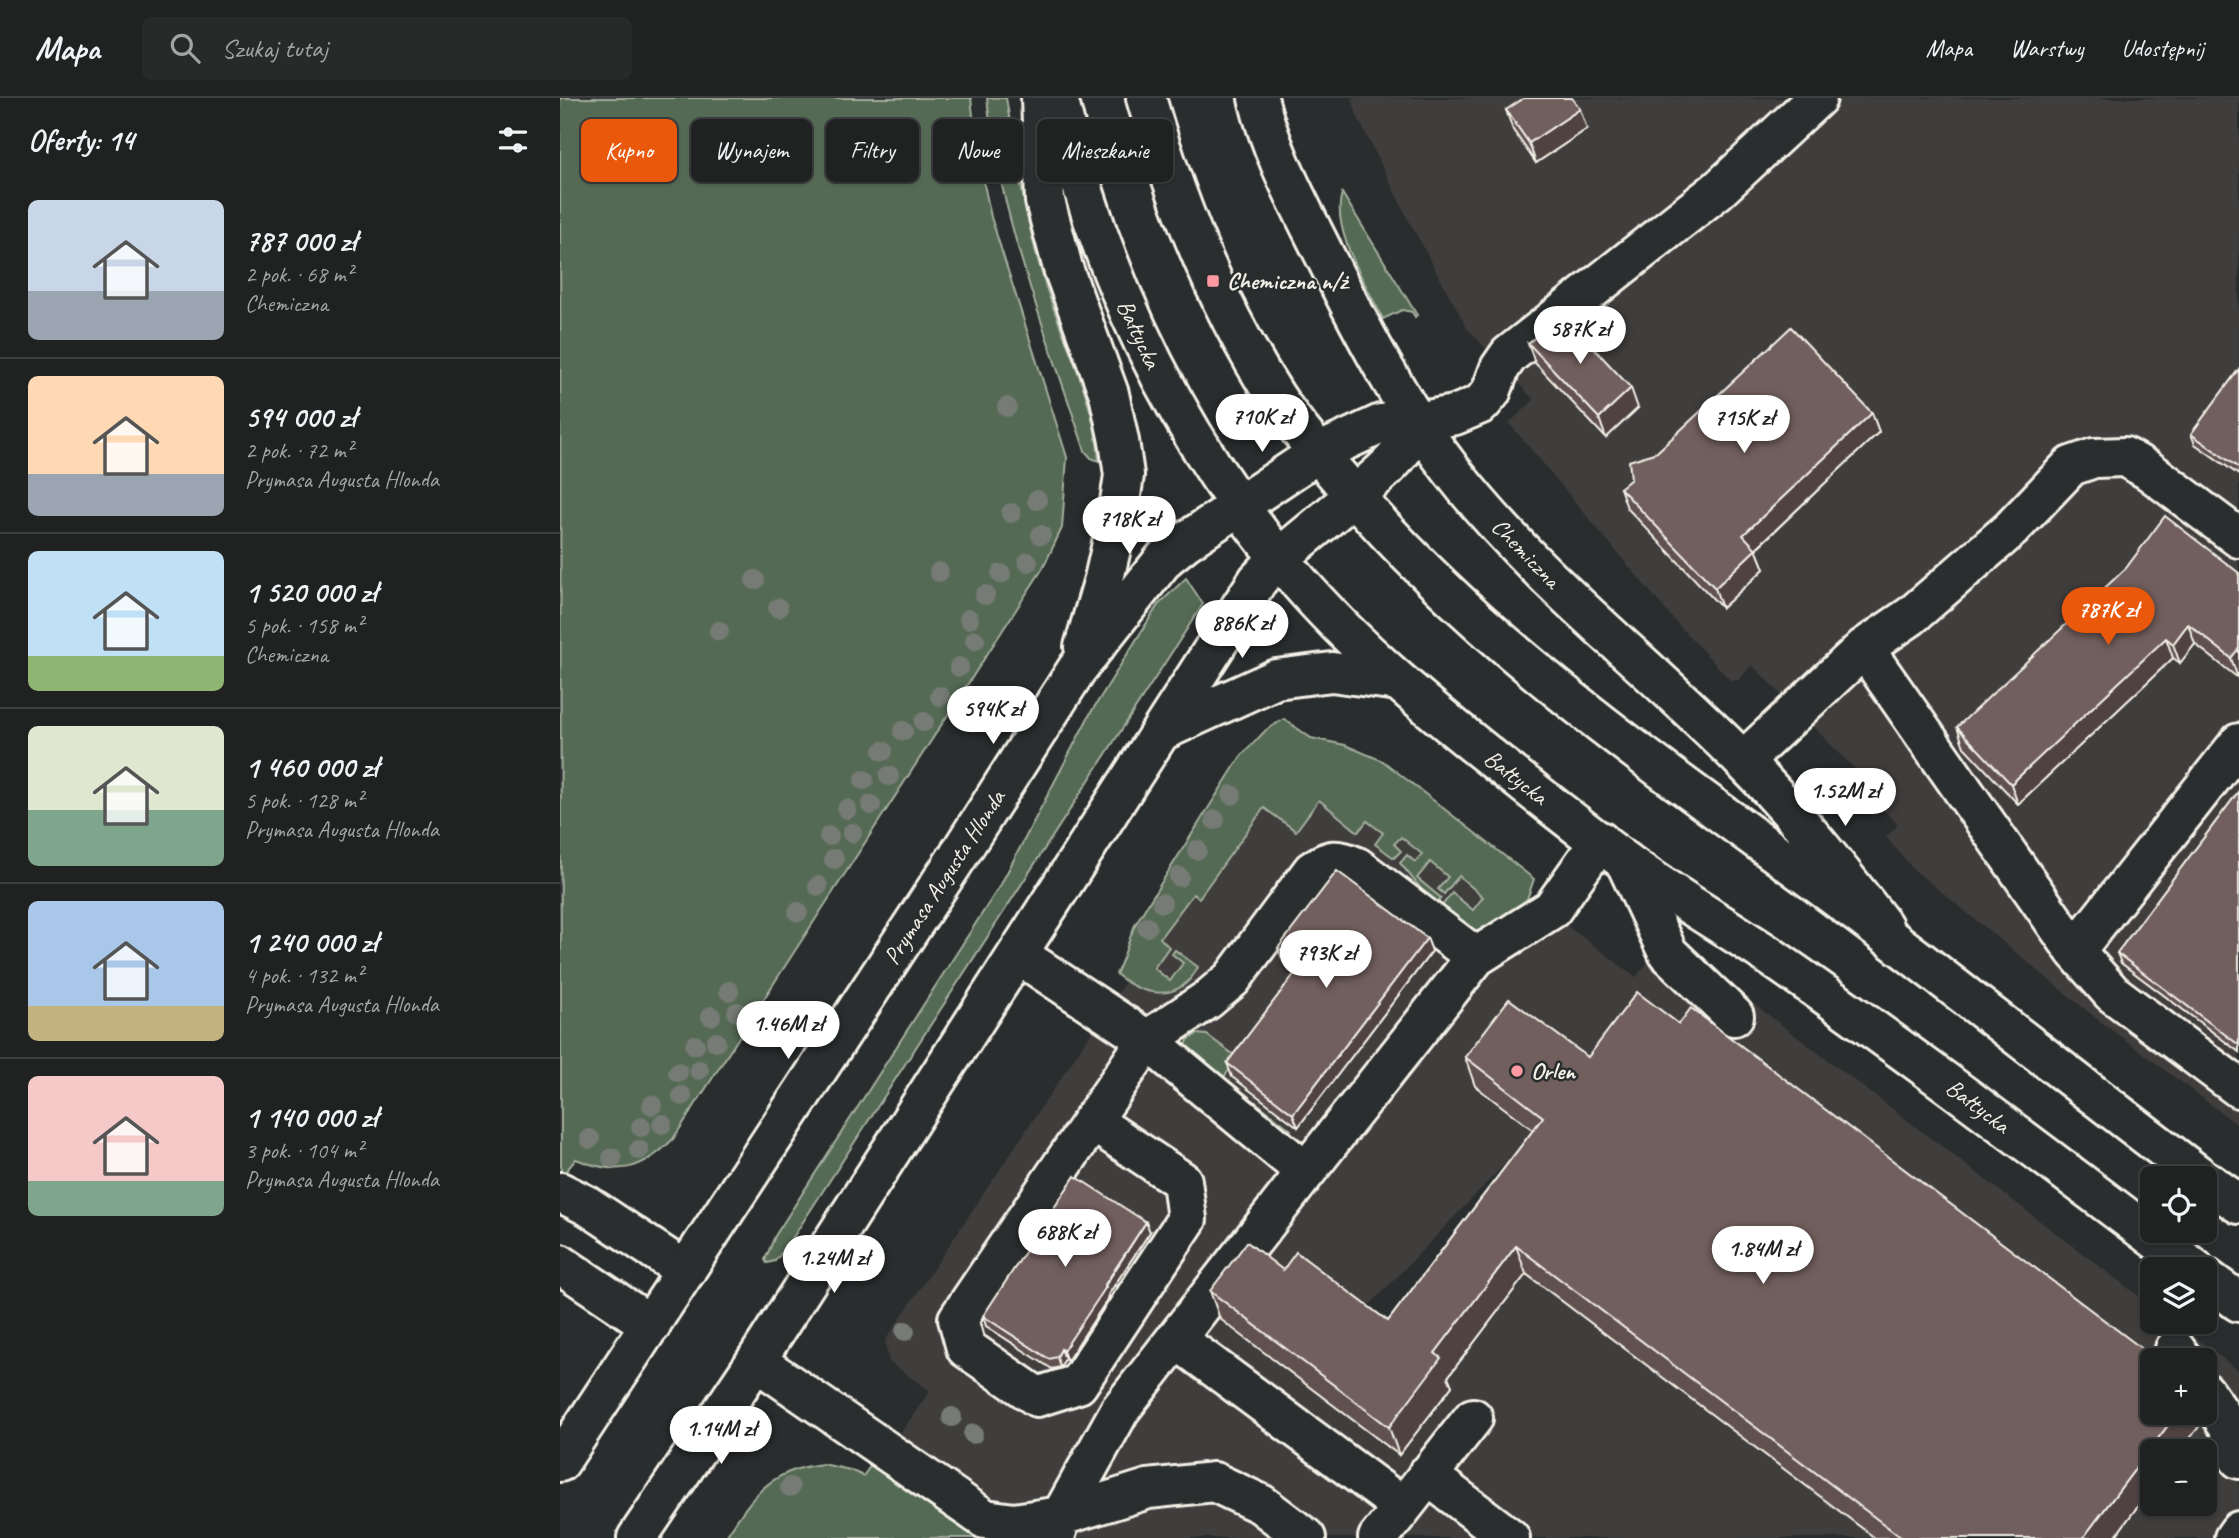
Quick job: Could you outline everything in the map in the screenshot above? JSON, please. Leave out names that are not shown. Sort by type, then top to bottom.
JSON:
[{"type":"main road","points":[[1041,98],[1045,201],[1063,268],[1109,394],[1124,475],[1104,579],[1077,669]]},
{"type":"main road","name":"Bałtycka","points":[[1058,98],[1090,209],[1121,297],[1178,412],[1240,505],[1279,558],[1317,601],[1398,681],[1612,851],[1773,958],[1900,1048],[2179,1257]]},
{"type":"main road","points":[[1146,98],[1176,193],[1213,281],[1276,396],[1318,453],[1400,547],[1489,631],[1606,726],[1892,939],[2186,1166]]},
{"type":"main road","name":"Chemiczna","points":[[1258,98],[1272,146],[1369,342],[1417,422],[1451,470],[1522,552],[1744,761],[1828,854],[1892,939]]},
{"type":"main road","name":"Prymasa Augusta Hlonda","points":[[560,1462],[958,856],[1077,669],[1165,558],[1318,453],[1381,424],[1417,422],[1460,414],[1481,404],[1491,392],[1500,368],[1509,355],[1718,190],[1817,98]]},
{"type":"main road","points":[[637,1538],[756,1361],[1258,580],[1279,558],[1395,461],[1411,438],[1417,422]]},
{"type":"main road","points":[[1744,761],[1864,648],[1911,616],[2011,529],[2071,466],[2094,458],[2125,457],[2148,470],[2239,538]]},
{"type":"main road","points":[[1864,648],[2075,950],[2112,993],[2239,1088]]},
{"type":"main road","points":[[1164,730],[1276,679],[1332,672],[1398,681]]},
{"type":"main road","points":[[2075,950],[2239,743]]},
{"type":"main road","points":[[1058,1527],[1120,1410],[1476,957],[1552,909],[1612,851],[1668,953],[1734,1016]]},
{"type":"main road","points":[[1092,1121],[1182,1181],[1187,1219],[1078,1384],[1037,1397],[966,1348],[958,1319],[1092,1121],[1147,1040],[1208,1000],[1232,979],[1312,871],[1323,864],[1340,860],[1357,867],[1476,957]]},
{"type":"main road","points":[[1019,955],[1147,1040],[1306,1172]]},
{"type":"main road","points":[[2217,1189],[2239,1204]]},
{"type":"main road","points":[[560,1192],[588,1206],[686,1271]]},
{"type":"main road","points":[[560,1264],[651,1325]]},
{"type":"main road","points":[[2217,1285],[2239,1302]]},
{"type":"main road","points":[[1176,1339],[1403,1507]]},
{"type":"main road","points":[[756,1361],[985,1519],[1058,1527],[1149,1489],[1214,1482],[1261,1504],[1306,1538]]},
{"type":"main road","points":[[2217,1409],[2228,1425],[2239,1459]]},
{"type":"main road","points":[[1378,1538],[1473,1418]]},
{"type":"main road","points":[[1427,1475],[1510,1538]]},
{"type":"main road","points":[[2234,1538],[2239,1531]]},
{"type":"shaded area","points":[[1352,98],[2239,98],[2239,1126],[2096,1018],[1913,869],[1886,837],[1898,825],[1875,801],[1880,794],[1752,665],[1739,680],[1731,681],[1673,619],[1509,423],[1534,400],[1467,328],[1409,221],[1357,116]]},
{"type":"shaded area","points":[[1277,755],[1486,865],[1636,977],[1667,938],[2140,1297],[2140,1334],[2190,1334],[2209,1348],[2140,1348],[2140,1425],[2217,1425],[2217,1354],[2239,1371],[2239,1538],[827,1538],[930,1391],[889,1362],[885,1341]],"holes":[[[1551,1116],[1395,1324],[1370,1305]]]},
{"type":"green space","points":[[560,98],[971,98],[973,119],[933,119],[933,182],[984,182],[991,217],[1067,457],[1062,528],[1043,568],[673,1139],[662,1150],[639,1164],[617,1169],[604,1168],[576,1159],[561,1177]]},
{"type":"green space","points":[[987,98],[1006,98],[1010,119],[990,119]]},
{"type":"green space","points":[[1001,182],[1021,182],[1046,287],[1092,416],[1099,461],[1091,458],[1085,451],[1027,276]]},
{"type":"green space","points":[[1342,193],[1417,315],[1415,317],[1412,312],[1402,310],[1383,319],[1345,240],[1341,223]]},
{"type":"green space","points":[[1186,578],[1203,604],[788,1245],[775,1261],[767,1263],[765,1260],[775,1236],[1001,884],[1090,714],[1158,605]]},
{"type":"green space","points":[[1284,719],[1311,738],[1345,745],[1383,761],[1534,879],[1527,899],[1516,915],[1489,930],[1471,931],[1438,911],[1452,893],[1473,910],[1483,897],[1459,876],[1444,894],[1438,889],[1448,877],[1430,862],[1417,878],[1441,898],[1435,906],[1400,863],[1407,855],[1415,862],[1422,854],[1401,837],[1394,844],[1401,851],[1394,858],[1375,844],[1383,833],[1367,821],[1358,832],[1319,800],[1296,831],[1264,808],[1199,898],[1193,894],[1160,938],[1169,947],[1154,968],[1170,981],[1183,963],[1172,954],[1175,950],[1198,967],[1190,979],[1181,987],[1160,993],[1138,988],[1127,982],[1116,974],[1136,923],[1241,756],[1266,730]]},
{"type":"green space","points":[[1197,1034],[1207,1035],[1238,1058],[1224,1077],[1291,1130],[1286,1136],[1185,1050],[1188,1040]]},
{"type":"green space","points":[[823,1464],[863,1476],[872,1464],[977,1538],[725,1538],[754,1498],[775,1479],[804,1467]]},
{"type":"building","points":[[1524,98],[1572,98],[1580,109],[1529,143],[1506,110]]},
{"type":"building","points":[[1563,315],[1631,388],[1599,418],[1528,343]]},
{"type":"building","points":[[1791,327],[1872,413],[1743,535],[1756,549],[1715,588],[1620,488],[1631,479],[1629,461],[1657,452]]},
{"type":"building","points":[[2239,369],[2239,468],[2191,434]]},
{"type":"building","points":[[2165,516],[2239,573],[2239,648],[2231,658],[2188,624],[2173,644],[2166,638],[2011,784],[1957,727],[2126,568]]},
{"type":"building","points":[[2239,791],[2239,1045],[2117,953]]},
{"type":"building","points":[[1337,871],[1427,938],[1293,1114],[1227,1063],[1301,965],[1278,948]]},
{"type":"building","points":[[1637,992],[1679,1024],[1691,1008],[2141,1348],[2140,1425],[2168,1425],[2158,1439],[2140,1439],[2140,1462],[2083,1538],[1902,1538],[1516,1246],[1435,1353],[1441,1358],[1389,1427],[1210,1291],[1247,1242],[1283,1270],[1296,1252],[1388,1321],[1543,1117],[1465,1057],[1509,999],[1588,1057]]},
{"type":"building","points":[[1075,1176],[1146,1222],[1063,1351],[1061,1349],[1057,1357],[1049,1359],[983,1316]]},
{"type":"place","name":"Chemiczna n/ż","points":[[1213,281]]},
{"type":"place","name":"Orlen","points":[[1517,1071]]}]
